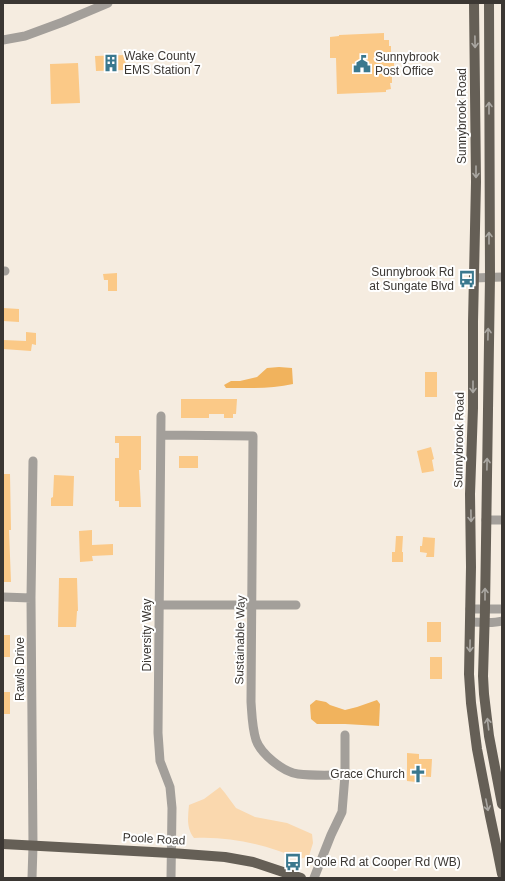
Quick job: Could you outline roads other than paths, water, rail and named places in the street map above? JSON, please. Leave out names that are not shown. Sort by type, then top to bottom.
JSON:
[{"type":"main road","name":"Sunnybrook Road","points":[[474,3],[476,182],[473,408],[470,494],[471,567],[469,674],[476,739],[502,874]]},
{"type":"main road","points":[[489,3],[490,277],[483,676],[489,736],[501,799]]},
{"type":"main road","points":[[476,739],[482,742],[490,779],[501,799]]},
{"type":"main road","name":"Poole Road","points":[[3,844],[225,857],[253,862],[301,878]]},
{"type":"street","points":[[3,40],[25,36],[108,3]]},
{"type":"street","points":[[474,278],[502,277]]},
{"type":"street","name":"Diversity Way","points":[[161,416],[158,733],[160,761],[170,787],[172,808],[171,878]]},
{"type":"street","name":"Sustainable Way","points":[[161,436],[253,436],[251,702],[252,722],[256,741],[267,755],[279,766],[297,774],[345,775]]},
{"type":"street","name":"Rawls Drive","points":[[32,461],[32,878]]},
{"type":"street","points":[[486,520],[502,520]]},
{"type":"street","points":[[3,597],[31,598]]},
{"type":"street","points":[[159,605],[296,606]]},
{"type":"street","points":[[470,608],[502,609]]},
{"type":"street","points":[[470,622],[484,623],[502,621]]},
{"type":"street","points":[[314,878],[331,834],[342,812],[345,775],[345,735]]},
{"type":"place","name":"Wake County EMS Station 7","points":[[111,63]]},
{"type":"place","name":"Sunnybrook Post Office","points":[[362,64]]},
{"type":"place","name":"Sunnybrook Rd at Sungate Blvd","points":[[467,279]]},
{"type":"place","name":"Grace Church","points":[[418,774]]},
{"type":"place","name":"Poole Rd at Cooper Rd (WB)","points":[[293,862]]}]
